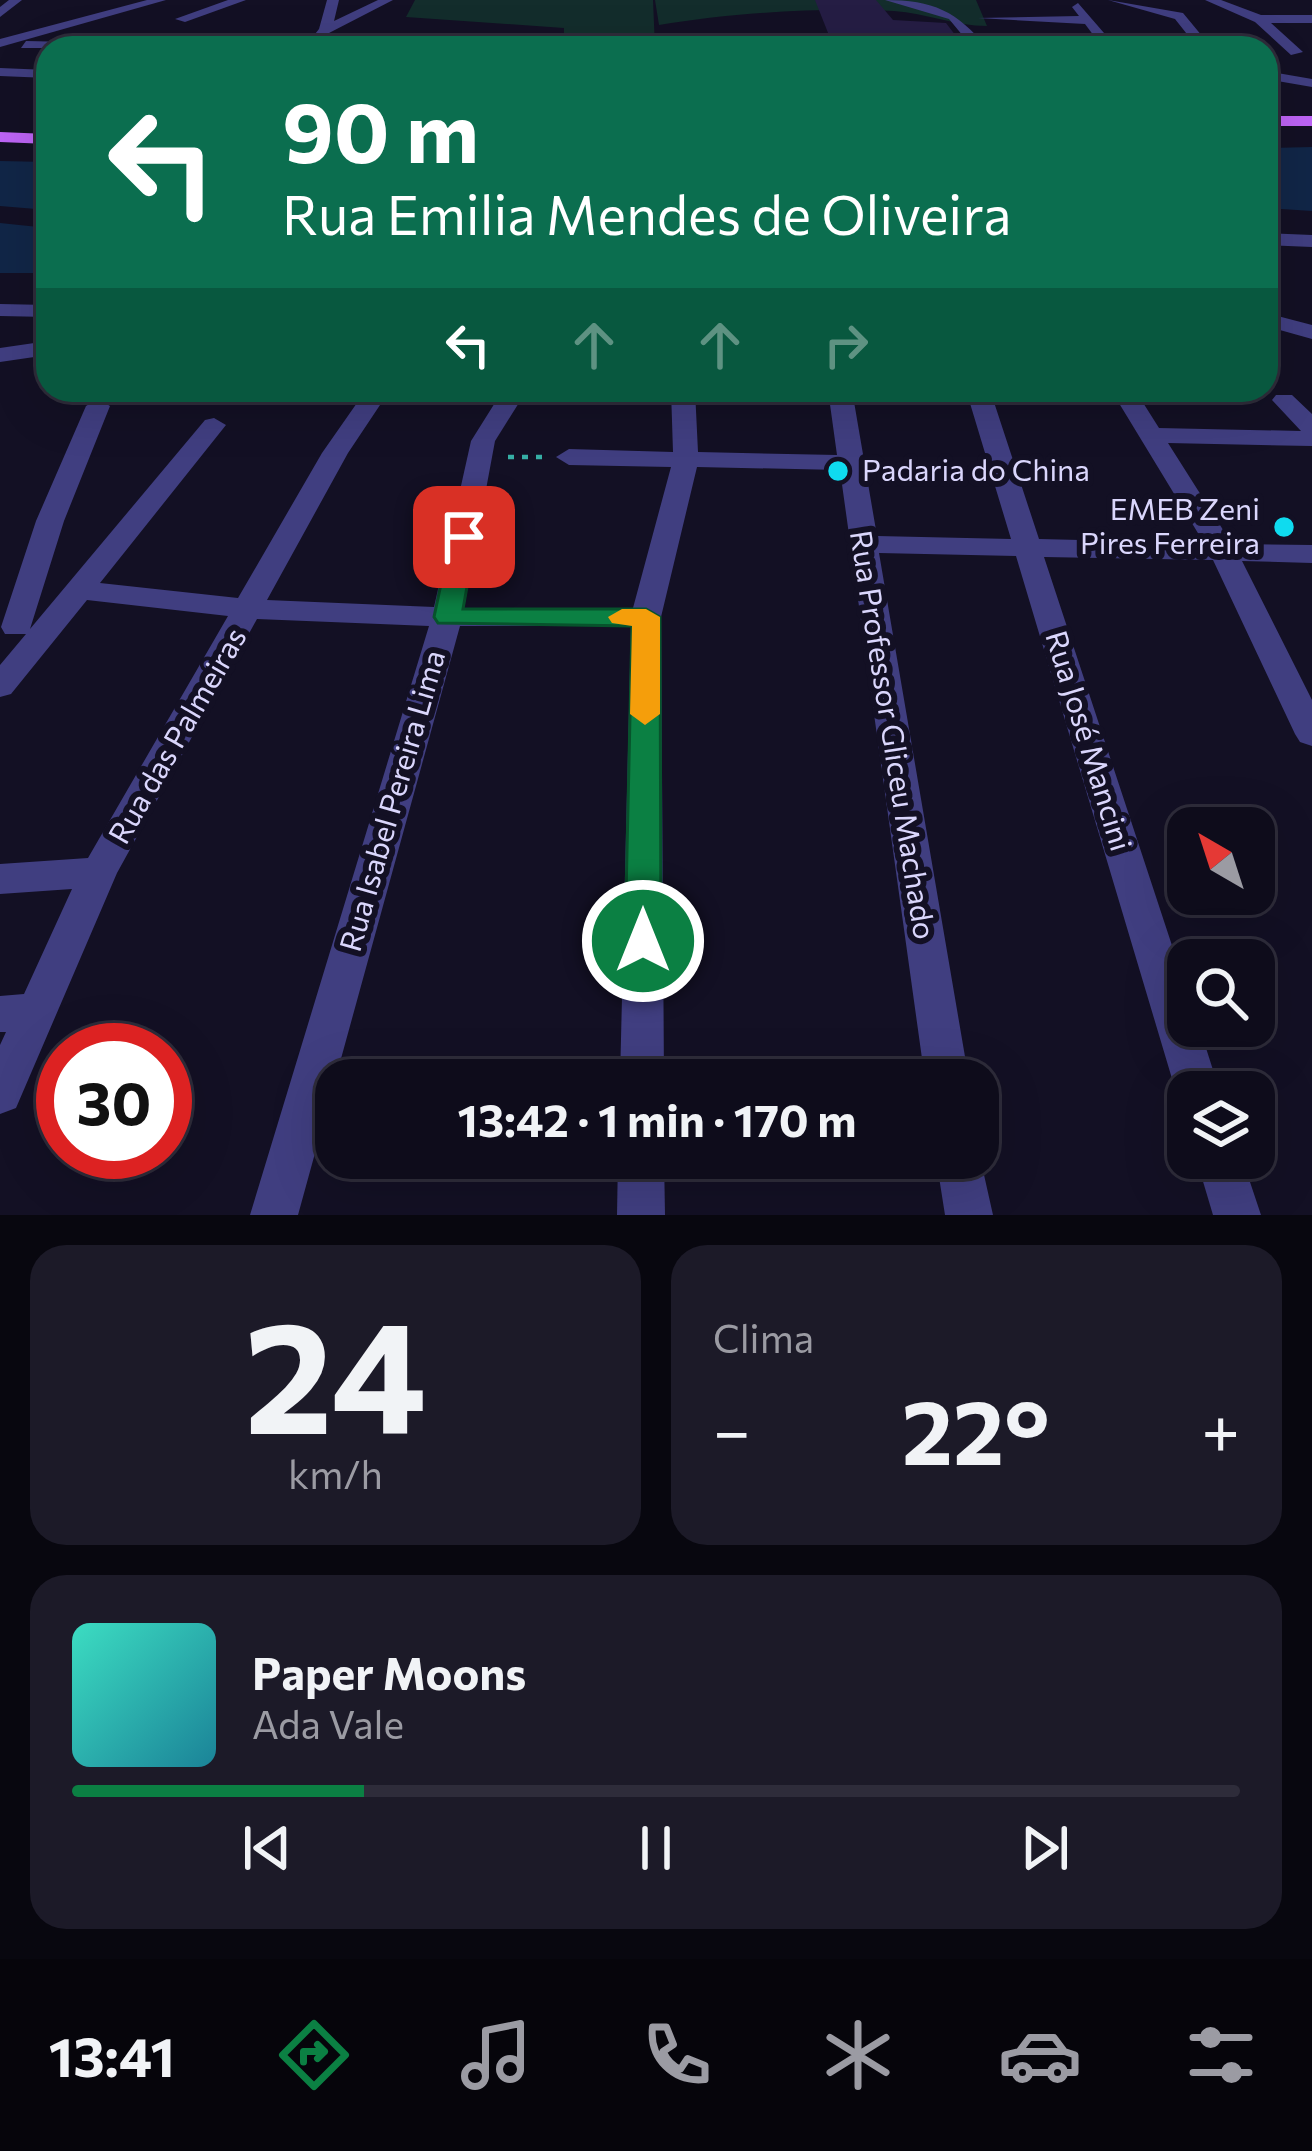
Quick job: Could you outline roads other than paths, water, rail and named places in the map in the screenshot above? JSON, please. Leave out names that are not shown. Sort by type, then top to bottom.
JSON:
[{"type":"main road","points":[[1278,121],[1312,121]]},
{"type":"main road","points":[[0,137],[36,138]]},
{"type":"street","points":[[0,13],[16,0]]},
{"type":"street","points":[[37,36],[160,0]]},
{"type":"street","points":[[181,19],[240,0]]},
{"type":"street","points":[[320,36],[333,0]]},
{"type":"street","points":[[325,30],[387,0]]},
{"type":"street","points":[[891,0],[953,16],[970,36]]},
{"type":"street","points":[[1114,0],[1179,16],[1195,36]]},
{"type":"street","points":[[1211,0],[1259,19],[1304,52]]},
{"type":"street","points":[[1074,2],[1100,36]]},
{"type":"street","points":[[1298,6],[1312,15]]},
{"type":"street","points":[[1259,19],[1312,15]]},
{"type":"street","points":[[983,18],[1087,20]]},
{"type":"street","points":[[3,46],[36,36]]},
{"type":"street","points":[[3,46],[36,46]]},
{"type":"street","points":[[0,72],[36,74]]},
{"type":"street","points":[[1278,77],[1312,83]]},
{"type":"street","points":[[1278,240],[1312,241]]},
{"type":"street","points":[[0,310],[36,311]]},
{"type":"street","points":[[1278,322],[1312,332]]},
{"type":"street","points":[[0,355],[36,350]]},
{"type":"street","points":[[1284,400],[1312,428]]},
{"type":"street","name":"Rua das Palmeiras","points":[[0,1094],[18,1013],[335,453],[370,402]]},
{"type":"street","name":"Rua Isabel Pereira Lima","points":[[274,1215],[447,617],[483,441],[507,402]]},
{"type":"street","points":[[642,1059],[646,617],[686,459],[683,402]]},
{"type":"street","name":"Rua Professor Gliceu Machado","points":[[842,402],[944,1059]]},
{"type":"street","name":"Rua José Mancini","points":[[982,402],[1191,1071]]},
{"type":"street","points":[[1130,402],[1222,550],[1312,734]]},
{"type":"street","points":[[57,620],[8,627],[98,406]]},
{"type":"street","points":[[0,686],[214,424]]},
{"type":"street","points":[[1150,435],[1312,439]]},
{"type":"street","points":[[569,457],[852,463]]},
{"type":"street","points":[[861,544],[1312,554]]},
{"type":"street","points":[[80,590],[250,609],[447,617],[646,617]]},
{"type":"street","points":[[0,879],[99,872]]},
{"type":"street","points":[[641,1179],[641,1215]]},
{"type":"street","points":[[963,1179],[969,1215]]},
{"type":"street","points":[[1226,1179],[1237,1215]]},
{"type":"water","points":[[1312,147],[1312,211],[1278,209],[1278,148]]},
{"type":"water","points":[[0,161],[36,162],[36,209],[0,206]]},
{"type":"water","points":[[0,223],[36,227],[36,273],[0,273]]},
{"type":"place","name":"Padaria do China","points":[[838,471]]},
{"type":"place","name":"EMEB Zeni Pires Ferreira","points":[[1284,527]]}]
